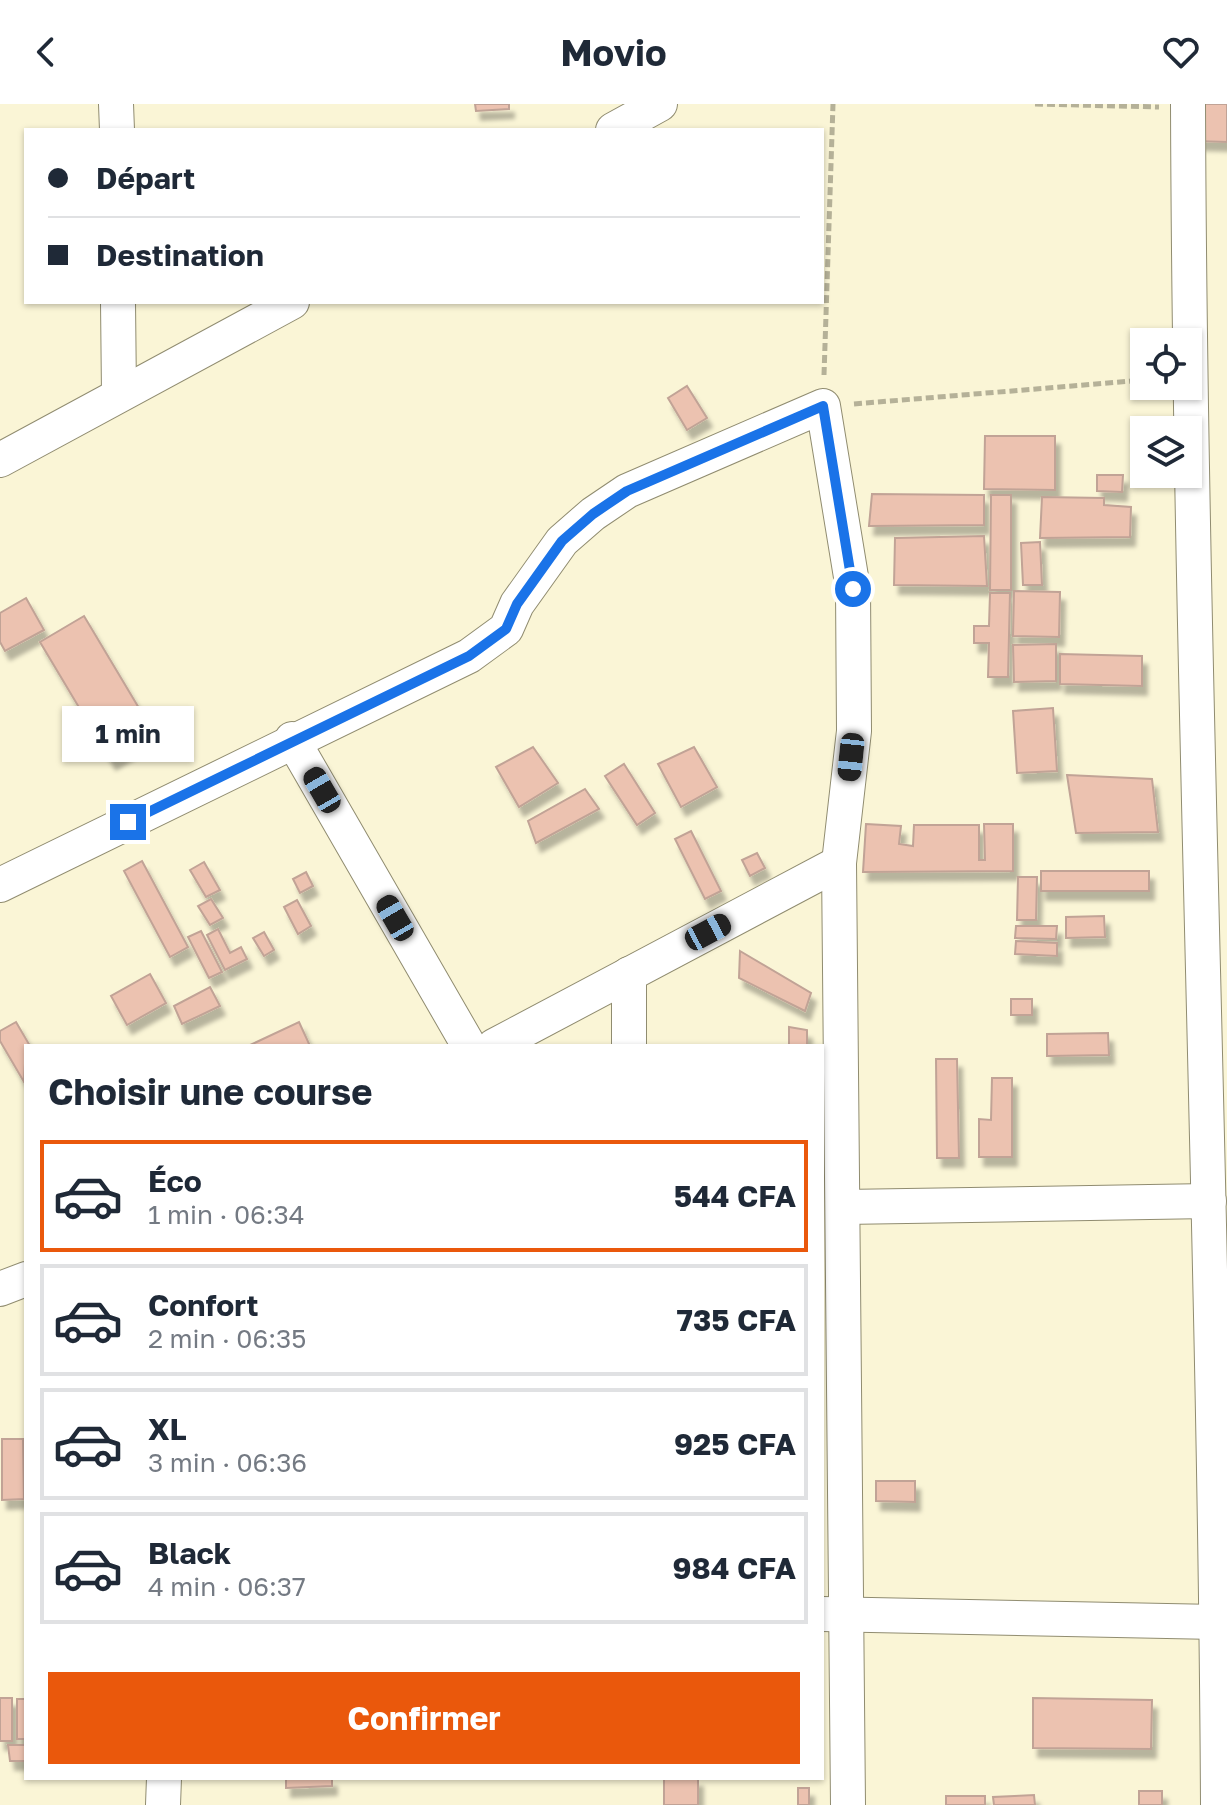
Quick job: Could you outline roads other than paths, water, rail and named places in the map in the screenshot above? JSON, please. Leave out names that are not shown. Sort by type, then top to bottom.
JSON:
[{"type":"street","points":[[116,104],[117,128]]},
{"type":"street","points":[[617,128],[660,104]]},
{"type":"street","points":[[1188,106],[1188,377],[1214,762],[1209,1201],[1221,1534],[1217,1622],[1218,1805]]},
{"type":"street","points":[[118,304],[119,394]]},
{"type":"street","points":[[0,460],[288,304]]},
{"type":"street","points":[[0,885],[292,739],[444,669],[499,636],[562,541],[627,491],[823,406],[853,589],[854,731],[839,863],[843,1207],[835,1614],[848,1805]]},
{"type":"street","points":[[292,739],[468,1044]]},
{"type":"street","points":[[498,1044],[839,863]]},
{"type":"street","points":[[629,974],[629,1044]]},
{"type":"street","points":[[843,1207],[1209,1201]]},
{"type":"street","points":[[0,1289],[24,1280]]},
{"type":"street","points":[[835,1614],[1217,1622]]},
{"type":"street","points":[[163,1805],[164,1780]]}]
